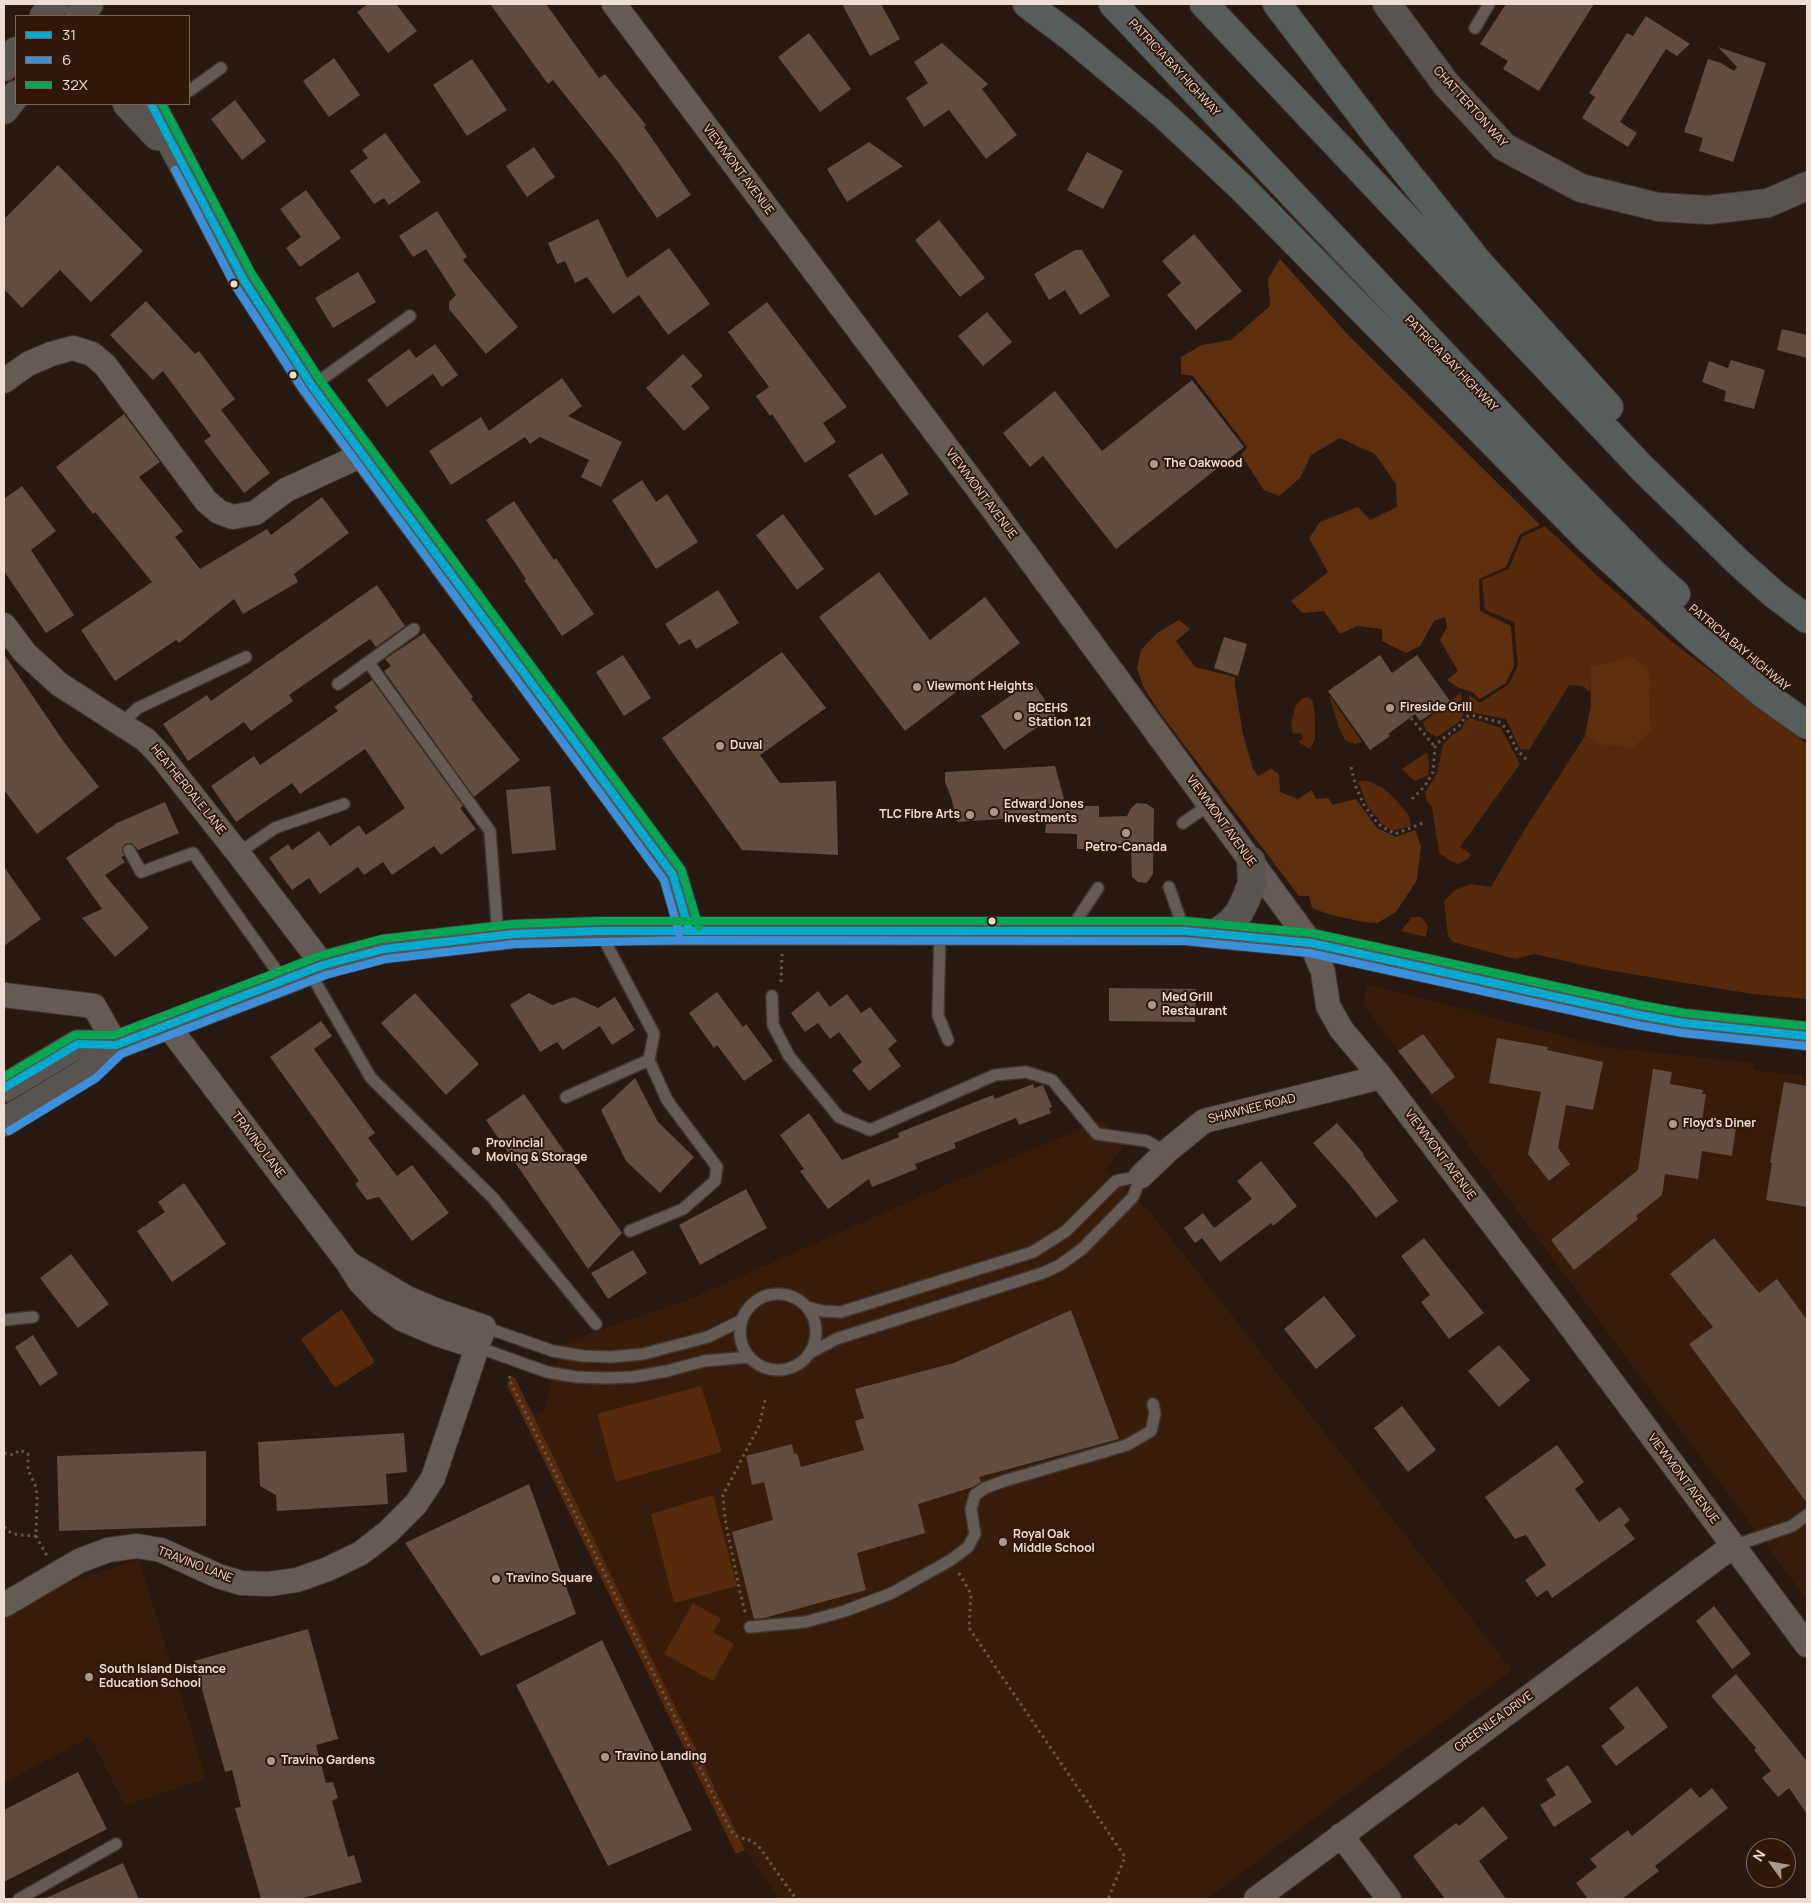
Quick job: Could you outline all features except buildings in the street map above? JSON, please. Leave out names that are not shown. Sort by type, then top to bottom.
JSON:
[{"type":"highway","points":[[1027,4],[1071,37],[1163,114],[1240,186],[1470,421],[1602,552],[1694,636],[1762,693],[1807,725]]},
{"type":"highway","name":"PATRICIA BAY HIGHWAY","points":[[1113,4],[1558,477],[1652,571],[1727,640],[1807,705]]},
{"type":"highway","points":[[1204,4],[1641,467],[1705,531],[1775,595],[1807,619]]},
{"type":"highway","points":[[1277,4],[1376,134],[1480,264],[1612,410],[1705,531]]},
{"type":"main road","points":[[45,15],[54,4]]},
{"type":"main road","points":[[80,15],[89,4],[96,15]]},
{"type":"main road","name":"CHATTERTON WAY","points":[[1388,4],[1446,84],[1504,147],[1581,188],[1658,207],[1708,210],[1768,203],[1807,186]]},
{"type":"main road","points":[[4,67],[15,52]]},
{"type":"main road","points":[[128,105],[184,165]]},
{"type":"main road","points":[[159,107],[184,165],[243,279],[312,386],[674,875],[689,930]]},
{"type":"main road","points":[[1215,934],[1230,923],[1239,913],[1246,899],[1252,883],[1250,861]]},
{"type":"main road","points":[[4,1088],[78,1044],[116,1044],[168,1026],[305,972],[384,949],[498,936],[599,930],[1185,931],[1311,943],[1639,1016],[1684,1023],[1807,1036]]},
{"type":"main road","points":[[4,1122],[90,1070],[116,1044]]},
{"type":"street","name":"VIEWMONT AVENUE","points":[[614,4],[975,485],[1311,943],[1323,972],[1328,1006],[1341,1029],[1381,1077],[1565,1320],[1807,1645]]},
{"type":"street","points":[[4,380],[28,364],[51,354],[74,348],[92,354],[105,365],[206,501],[219,512],[234,517],[255,513],[286,490],[362,455]]},
{"type":"street","name":"HEATHERDALE LANE","points":[[4,625],[25,653],[59,684],[122,723],[146,740],[161,756],[238,853],[305,972]]},
{"type":"street","points":[[4,995],[94,1006],[116,1044]]},
{"type":"street","name":"TRAVINO LANE","points":[[4,1605],[79,1561],[108,1550],[137,1546],[161,1550],[218,1576],[241,1583],[269,1584],[297,1580],[328,1569],[361,1553],[388,1532],[416,1504],[433,1478],[480,1337],[438,1311],[407,1298],[348,1263],[168,1026]]},
{"type":"street","name":"SHAWNEE ROAD","points":[[1141,1176],[1166,1152],[1204,1121],[1381,1077]]},
{"type":"street","name":"GREENLEA DRIVE","points":[[1256,1899],[1733,1546]]},
{"type":"street","points":[[1341,1835],[1389,1899]]},
{"type":"lane","points":[[1475,28],[1489,4]]},
{"type":"lane","points":[[190,90],[221,68]]},
{"type":"lane","points":[[312,386],[410,316]]},
{"type":"lane","points":[[338,684],[414,629]]},
{"type":"lane","points":[[122,723],[138,708],[246,657]]},
{"type":"lane","points":[[368,662],[490,831],[498,936]]},
{"type":"lane","points":[[238,853],[275,828],[344,804]]},
{"type":"lane","points":[[1183,823],[1209,805]]},
{"type":"lane","points":[[129,850],[141,872],[193,853],[305,972],[371,1078],[493,1198],[596,1324]]},
{"type":"lane","points":[[1169,887],[1185,931]]},
{"type":"lane","points":[[1068,932],[1098,888]]},
{"type":"lane","points":[[599,930],[654,1034],[649,1060],[667,1100],[717,1168],[715,1181],[683,1209],[630,1231]]},
{"type":"lane","points":[[940,932],[938,1016],[948,1040]]},
{"type":"lane","points":[[772,996],[773,1025],[789,1056],[839,1117],[870,1130],[995,1075],[1026,1072],[1052,1080],[1097,1134],[1147,1141],[1166,1152]]},
{"type":"lane","points":[[566,1097],[649,1060]]},
{"type":"lane","points":[[807,1307],[822,1311],[841,1312],[1033,1252],[1066,1231],[1116,1182],[1141,1176]]},
{"type":"lane","points":[[810,1353],[836,1339],[1043,1273],[1060,1265],[1082,1250],[1133,1197],[1141,1176]]},
{"type":"lane","points":[[776,1294],[788,1295],[798,1299],[807,1307],[813,1317],[816,1329],[815,1341],[810,1353],[803,1362],[792,1368],[781,1370],[769,1369],[758,1365],[749,1357],[742,1346],[740,1333],[742,1320],[747,1310],[755,1302],[765,1296],[776,1294]]},
{"type":"lane","points":[[4,1320],[33,1318]]},
{"type":"lane","points":[[480,1337],[583,1356],[611,1357],[643,1354],[700,1340],[742,1320]]},
{"type":"lane","points":[[480,1337],[515,1361],[547,1372],[576,1377],[634,1378],[704,1360],[749,1357]]},
{"type":"lane","points":[[750,1626],[805,1622],[892,1593],[951,1560],[968,1547],[975,1534],[970,1509],[975,1495],[985,1488],[1004,1481],[1126,1445],[1151,1430],[1155,1414],[1153,1404]]},
{"type":"lane","points":[[1733,1546],[1792,1526],[1807,1515]]},
{"type":"lane","points":[[19,1899],[41,1894],[116,1844]]},
{"type":"path","points":[[1412,799],[1425,786],[1433,772],[1435,747],[1459,726],[1465,717],[1471,715],[1499,722],[1507,729],[1517,750],[1527,760]]},
{"type":"path","points":[[1411,718],[1435,747]]},
{"type":"path","points":[[1351,767],[1356,788],[1364,805],[1378,824],[1395,834],[1423,823]]},
{"type":"path","points":[[782,972],[782,981]]},
{"type":"path","points":[[515,1361],[509,1379],[731,1831],[736,1836],[752,1841],[760,1848],[796,1899]]},
{"type":"path","points":[[750,1626],[740,1592],[723,1495],[759,1426],[765,1400]]},
{"type":"path","points":[[4,1453],[13,1454],[20,1450],[28,1454],[28,1470],[36,1487],[37,1496],[36,1536],[11,1533],[4,1527]]},
{"type":"path","points":[[951,1560],[972,1594],[969,1628],[1125,1857],[1108,1899]]},
{"type":"shaded area","points":[[1280,259],[1350,337],[1540,525],[1520,534],[1506,567],[1479,579],[1480,611],[1511,626],[1514,666],[1506,683],[1480,699],[1472,692],[1459,688],[1447,680],[1458,671],[1440,640],[1447,627],[1445,617],[1434,621],[1420,646],[1406,653],[1382,641],[1382,629],[1357,626],[1340,634],[1324,611],[1302,613],[1291,601],[1328,572],[1309,538],[1320,522],[1358,507],[1370,520],[1397,507],[1396,484],[1375,454],[1340,438],[1311,455],[1300,478],[1279,496],[1264,490],[1241,455],[1247,447],[1193,376],[1181,374],[1181,357],[1202,345],[1231,340],[1270,306],[1268,279]]},
{"type":"shaded area","points":[[1545,526],[1671,641],[1807,744],[1807,999],[1753,994],[1601,969],[1534,954],[1515,959],[1453,942],[1448,936],[1444,901],[1455,890],[1471,884],[1491,887],[1525,829],[1585,736],[1601,745],[1652,730],[1650,716],[1651,686],[1591,667],[1590,692],[1582,686],[1569,685],[1529,750],[1520,749],[1506,719],[1470,712],[1468,708],[1469,695],[1480,703],[1509,684],[1518,665],[1514,622],[1485,610],[1482,580],[1509,569],[1522,537]]},
{"type":"shaded area","points":[[1179,620],[1190,629],[1176,641],[1195,667],[1235,677],[1243,734],[1253,769],[1258,776],[1271,769],[1279,774],[1280,792],[1298,799],[1312,790],[1316,799],[1328,798],[1333,805],[1356,799],[1377,828],[1396,837],[1415,830],[1421,846],[1417,880],[1396,912],[1377,923],[1363,922],[1328,914],[1312,908],[1309,896],[1299,896],[1160,713],[1144,688],[1137,669],[1141,650],[1157,633]]},
{"type":"shaded area","points":[[1631,656],[1648,670],[1651,686],[1650,716],[1652,730],[1632,748],[1601,745],[1585,736],[1591,704],[1590,667]]},
{"type":"shaded area","points":[[1461,692],[1463,715],[1459,722],[1437,737],[1426,731],[1423,722]]},
{"type":"shaded area","points":[[1329,695],[1362,742],[1355,744],[1345,740],[1339,728]]},
{"type":"shaded area","points":[[1309,697],[1313,702],[1315,718],[1315,740],[1310,749],[1298,742],[1303,738],[1300,733],[1293,734],[1291,725],[1295,707],[1302,698]]},
{"type":"shaded area","points":[[1470,718],[1501,728],[1520,764],[1460,847],[1471,854],[1468,859],[1458,864],[1439,853],[1432,806],[1427,801],[1425,793],[1437,773],[1443,745],[1451,736],[1461,730],[1465,721]]},
{"type":"shaded area","points":[[1427,752],[1428,775],[1415,781],[1402,769]]},
{"type":"shaded area","points":[[1358,781],[1369,781],[1383,788],[1408,814],[1411,826],[1392,831],[1381,823],[1367,805]]},
{"type":"shaded area","points":[[1412,917],[1421,917],[1428,926],[1426,937],[1401,931]]},
{"type":"shaded area","points":[[1368,984],[1604,1047],[1754,1063],[1753,1070],[1807,1076],[1807,1600],[1363,1004]]},
{"type":"shaded area","name":"Royal Oak Middle School","points":[[1103,1120],[1123,1147],[1106,1171],[1150,1212],[1512,1670],[1207,1899],[779,1899],[745,1850],[532,1414],[544,1411],[561,1345],[685,1301],[951,1183]]},
{"type":"shaded area","points":[[342,1309],[375,1362],[335,1388],[301,1339]]},
{"type":"shaded area","points":[[510,1376],[515,1378],[745,1850],[736,1854],[507,1385]]},
{"type":"shaded area","points":[[701,1386],[722,1452],[616,1482],[597,1414]]},
{"type":"shaded area","points":[[713,1495],[737,1586],[674,1603],[651,1514]]},
{"type":"shaded area","name":"South Island Distance Education School","points":[[139,1559],[206,1778],[125,1806],[90,1737],[4,1783],[4,1617],[69,1582]]},
{"type":"shaded area","points":[[693,1603],[721,1619],[713,1632],[734,1644],[713,1681],[664,1654]]},
{"type":"transit line","name":"31","points":[[152,105],[243,279],[312,386],[673,875],[689,930]]},
{"type":"transit line","name":"32X","points":[[163,105],[252,274],[320,380],[681,869],[699,927]]},
{"type":"transit line","name":"6","points":[[175,170],[234,284],[304,391],[664,880],[679,933]]},
{"type":"transit line","name":"32X","points":[[4,1077],[75,1035],[114,1035],[319,956],[381,939],[513,924],[599,921],[1186,921],[1313,933],[1641,1005],[1685,1013],[1807,1026]]},
{"type":"transit line","name":"31","points":[[4,1088],[78,1044],[116,1045],[323,965],[384,949],[514,934],[599,931],[1185,931],[1311,943],[1639,1015],[1684,1023],[1807,1036]]},
{"type":"transit line","name":"6","points":[[9,1131],[96,1078],[121,1054],[326,975],[386,959],[515,944],[689,940],[1185,941],[1309,953],[1637,1025],[1683,1033],[1806,1046]]},
{"type":"place","name":"The Oakwood","points":[[1154,464]]},
{"type":"place","name":"Viewmont Heights","points":[[917,687]]},
{"type":"place","name":"Fireside Grill","points":[[1390,708]]},
{"type":"place","name":"BCEHS Station 121","points":[[1018,716]]},
{"type":"place","name":"Duval","points":[[720,746]]},
{"type":"place","name":"Edward Jones Investments","points":[[994,812]]},
{"type":"place","name":"TLC Fibre Arts","points":[[970,815]]},
{"type":"place","name":"Petro-Canada","points":[[1126,833]]},
{"type":"place","name":"Med Grill Restaurant","points":[[1152,1005]]},
{"type":"place","name":"Floyd's Diner","points":[[1673,1124]]},
{"type":"place","name":"Provincial Moving & Storage","points":[[476,1151]]},
{"type":"place","name":"Royal Oak Middle School","points":[[1003,1542]]},
{"type":"place","name":"Travino Square","points":[[496,1579]]},
{"type":"place","name":"South Island Distance Education School","points":[[89,1677]]},
{"type":"place","name":"Travino Landing","points":[[605,1757]]},
{"type":"place","name":"Travino Gardens","points":[[271,1761]]}]
